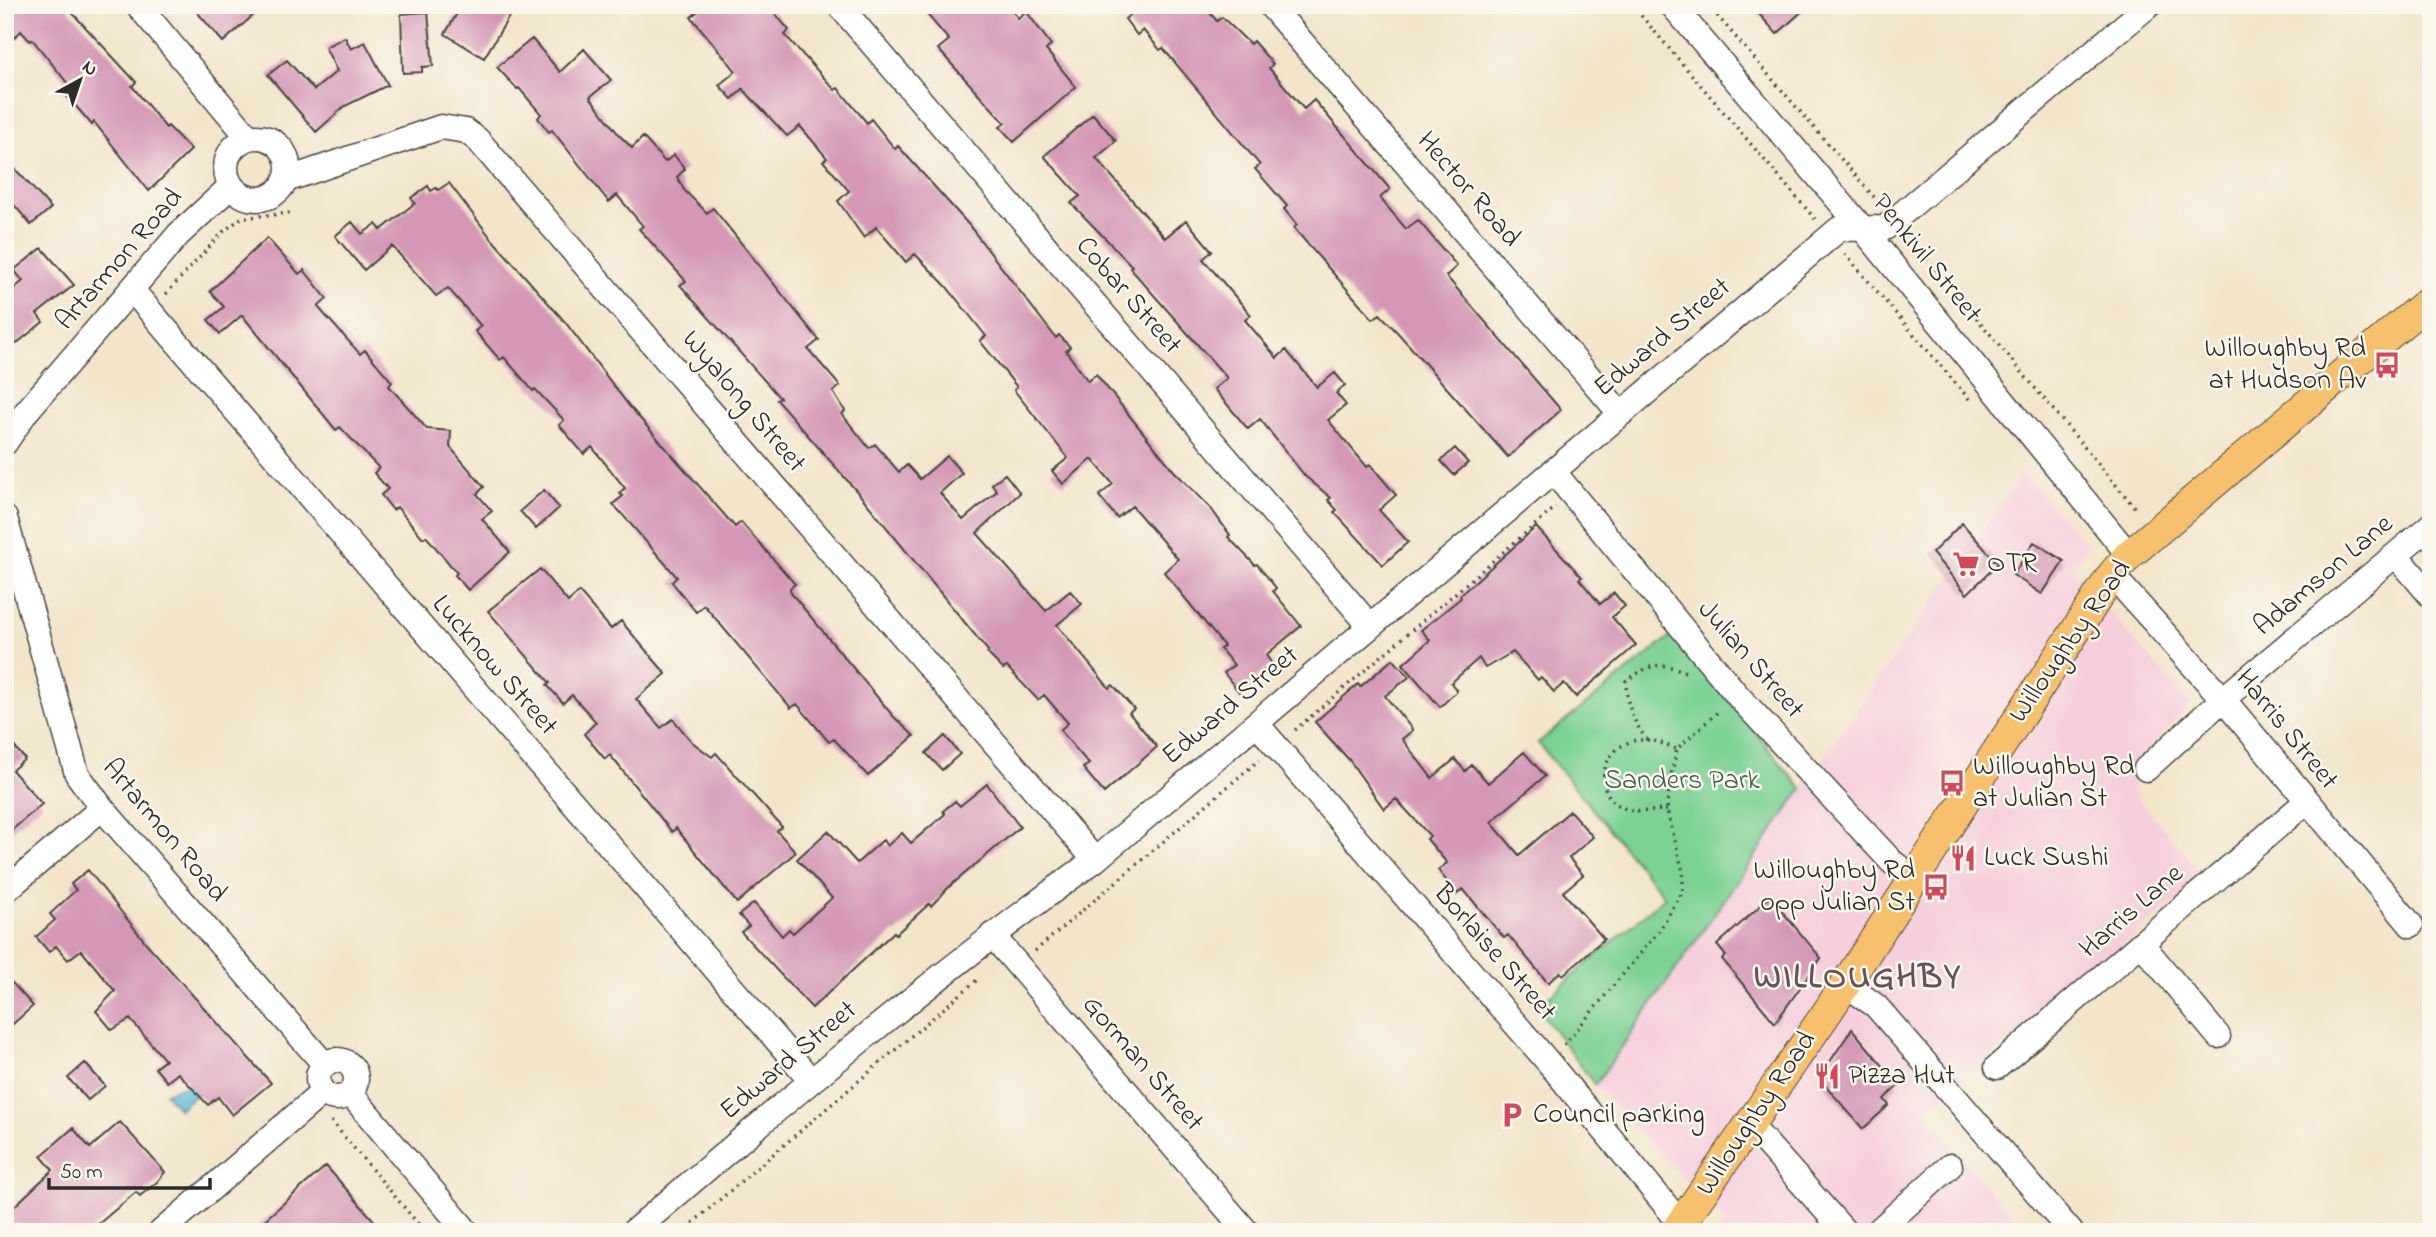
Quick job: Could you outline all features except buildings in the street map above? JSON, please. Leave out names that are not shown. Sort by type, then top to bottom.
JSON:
[{"type":"main road","name":"Willoughby Road","points":[[1678,1228],[1751,1126],[2121,565],[2431,299]]},
{"type":"street","points":[[138,5],[249,138]]},
{"type":"street","name":"Cobar Street","points":[[839,5],[1370,626]]},
{"type":"street","name":"Hector Road","points":[[1270,5],[1620,413]]},
{"type":"street","name":"Penkivil Street","points":[[1672,5],[1863,229],[2121,565]]},
{"type":"street","points":[[1894,220],[2149,5]]},
{"type":"street","name":"Wyalong Street","points":[[286,180],[441,128],[466,131],[478,140],[1095,860]]},
{"type":"street","points":[[249,138],[268,139],[283,152],[287,161],[286,180],[281,188],[265,198],[246,197],[231,186],[225,167],[232,149],[249,138]]},
{"type":"street","name":"Artarmon Road","points":[[5,443],[20,420],[179,234],[231,186]]},
{"type":"street","name":"Edward Street","points":[[633,1232],[811,1080],[992,935],[1095,860],[1830,236],[1839,229],[1885,228],[1894,220]]},
{"type":"street","name":"Lucknow Street","points":[[132,290],[811,1080]]},
{"type":"street","name":"Julian Street","points":[[1553,471],[1738,696],[1892,862],[1914,878]]},
{"type":"street","name":"Artarmon Road","points":[[5,518],[77,774],[103,808],[325,1065]]},
{"type":"street","name":"Adamson Lane","points":[[2146,769],[2223,699],[2431,525]]},
{"type":"street","points":[[2396,555],[2431,596]]},
{"type":"street","name":"Harris Street","points":[[2121,565],[2223,699],[2411,926]]},
{"type":"street","name":"Borlaise Street","points":[[1257,724],[1549,1063],[1678,1228]]},
{"type":"street","name":"Harris Lane","points":[[1997,1068],[2306,802]]},
{"type":"street","points":[[5,891],[103,808]]},
{"type":"street","name":"Gorman Street","points":[[992,935],[1247,1232]]},
{"type":"street","points":[[2141,943],[2218,1036]]},
{"type":"street","points":[[1845,984],[1876,1006],[2071,1232]]},
{"type":"street","points":[[339,1060],[352,1067],[357,1080],[350,1094],[336,1098],[323,1092],[318,1078],[325,1065],[339,1060]]},
{"type":"street","points":[[161,1232],[323,1092]]},
{"type":"street","points":[[350,1094],[467,1232]]},
{"type":"street","points":[[1751,1126],[1845,1232]]},
{"type":"street","points":[[1877,1232],[1950,1166]]},
{"type":"path","name":"Penkivil Street","points":[[1632,5],[1972,402]]},
{"type":"path","name":"Penkivil Street","points":[[1708,5],[1894,220],[2136,509]]},
{"type":"path","name":"Artarmon Road","points":[[162,298],[223,232],[241,218],[290,213]]},
{"type":"path","points":[[1295,730],[1560,503]]},
{"type":"path","points":[[1647,740],[1635,723],[1626,699],[1626,681],[1648,666],[1667,664],[1689,674]]},
{"type":"path","points":[[1549,1063],[1659,931],[1683,891],[1683,872],[1667,810],[1677,749],[1688,736],[1738,696]]},
{"type":"path","points":[[1667,810],[1630,810],[1607,793],[1602,778],[1606,760],[1616,748],[1629,741],[1647,740],[1677,749]]},
{"type":"path","points":[[681,1232],[1010,955],[1034,951],[1263,757]]},
{"type":"path","points":[[331,1121],[425,1232]]},
{"type":"shaded area","points":[[2022,474],[2088,546],[2072,569],[2190,704],[2132,767],[2135,795],[2204,877],[1923,1113],[2026,1232],[1717,1232],[1724,1221],[1595,1085]]},
{"type":"green space","name":"Sanders Park","points":[[1674,634],[1802,789],[1595,1085],[1537,1007],[1665,897],[1538,743]]},
{"type":"water","points":[[195,1082],[201,1090],[179,1109],[165,1093]]},
{"type":"place","name":"Willoughby Rd at Hudson Av","points":[[2387,365]]},
{"type":"place","name":"OTR","points":[[1966,564]]},
{"type":"place","name":"Willoughby Rd at Julian St","points":[[1952,783]]},
{"type":"place","name":"Luck Sushi","points":[[1963,858]]},
{"type":"place","name":"Willoughby Rd opp Julian St","points":[[1936,887]]},
{"type":"place","name":"Pizza Hut","points":[[1827,1076]]},
{"type":"place","name":"Council parking","points":[[1512,1115]]},
{"type":"district","name":"WILLOUGHBY","points":[[1858,978]]}]
